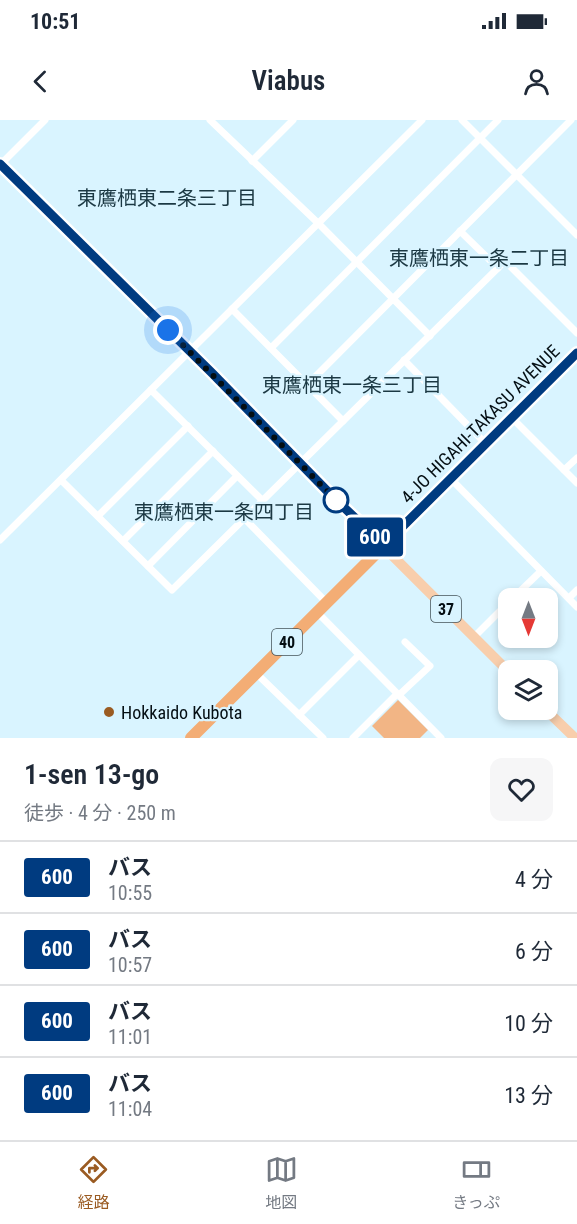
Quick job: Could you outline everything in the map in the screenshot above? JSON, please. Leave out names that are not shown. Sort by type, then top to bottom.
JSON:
[{"type":"highway","name":"4-JO HIGAHI-TAKASU AVENUE","points":[[384,545],[577,353]]},
{"type":"highway","name":"40","points":[[191,738],[384,545]]},
{"type":"main road","name":"37","points":[[0,164],[190,351],[498,661]]},
{"type":"main road","points":[[556,720],[575,738]]},
{"type":"street","points":[[0,164],[45,120]]},
{"type":"street","points":[[210,120],[319,224],[430,336]]},
{"type":"street","points":[[252,161],[293,120]]},
{"type":"street","points":[[0,540],[422,120]]},
{"type":"street","points":[[462,120],[577,235]]},
{"type":"street","points":[[271,348],[498,120]]},
{"type":"street","points":[[307,385],[571,120]]},
{"type":"street","points":[[460,231],[498,268]]},
{"type":"street","points":[[61,480],[172,590],[506,261],[577,333]]},
{"type":"street","points":[[232,309],[343,421]]},
{"type":"street","points":[[404,360],[486,444]]},
{"type":"street","points":[[151,390],[262,500]]},
{"type":"street","points":[[512,418],[577,483]]},
{"type":"street","points":[[98,516],[188,426]]},
{"type":"street","points":[[123,541],[213,451]]},
{"type":"street","points":[[564,470],[577,458]]},
{"type":"street","points":[[147,566],[237,476]]},
{"type":"street","points":[[451,479],[577,607]]},
{"type":"street","points":[[244,518],[327,603]]},
{"type":"street","points":[[523,588],[541,571]]},
{"type":"street","points":[[569,598],[577,590]]},
{"type":"street","points":[[316,612],[441,738]]},
{"type":"street","points":[[474,637],[498,613]]},
{"type":"street","points":[[353,738],[430,666],[405,642]]},
{"type":"street","points":[[299,715],[359,655]]},
{"type":"street","points":[[256,673],[323,738]]},
{"type":"street","points":[[429,738],[435,732]]},
{"type":"shaded area","points":[[398,700],[428,730],[420,738],[384,738],[372,726]]},
{"type":"bus line","name":"600","points":[[0,164],[212,373],[336,500],[384,545],[577,353]]},
{"type":"place","name":"Hokkaido Kubota","points":[[109,712]]},
{"type":"district","name":"東鷹栖東二条三丁目","points":[[167,198]]},
{"type":"district","name":"東鷹栖東一条二丁目","points":[[479,258]]},
{"type":"district","name":"東鷹栖東一条三丁目","points":[[352,385]]},
{"type":"district","name":"東鷹栖東一条四丁目","points":[[224,512]]},
{"type":"route","points":[[168,330],[336,500]]}]
